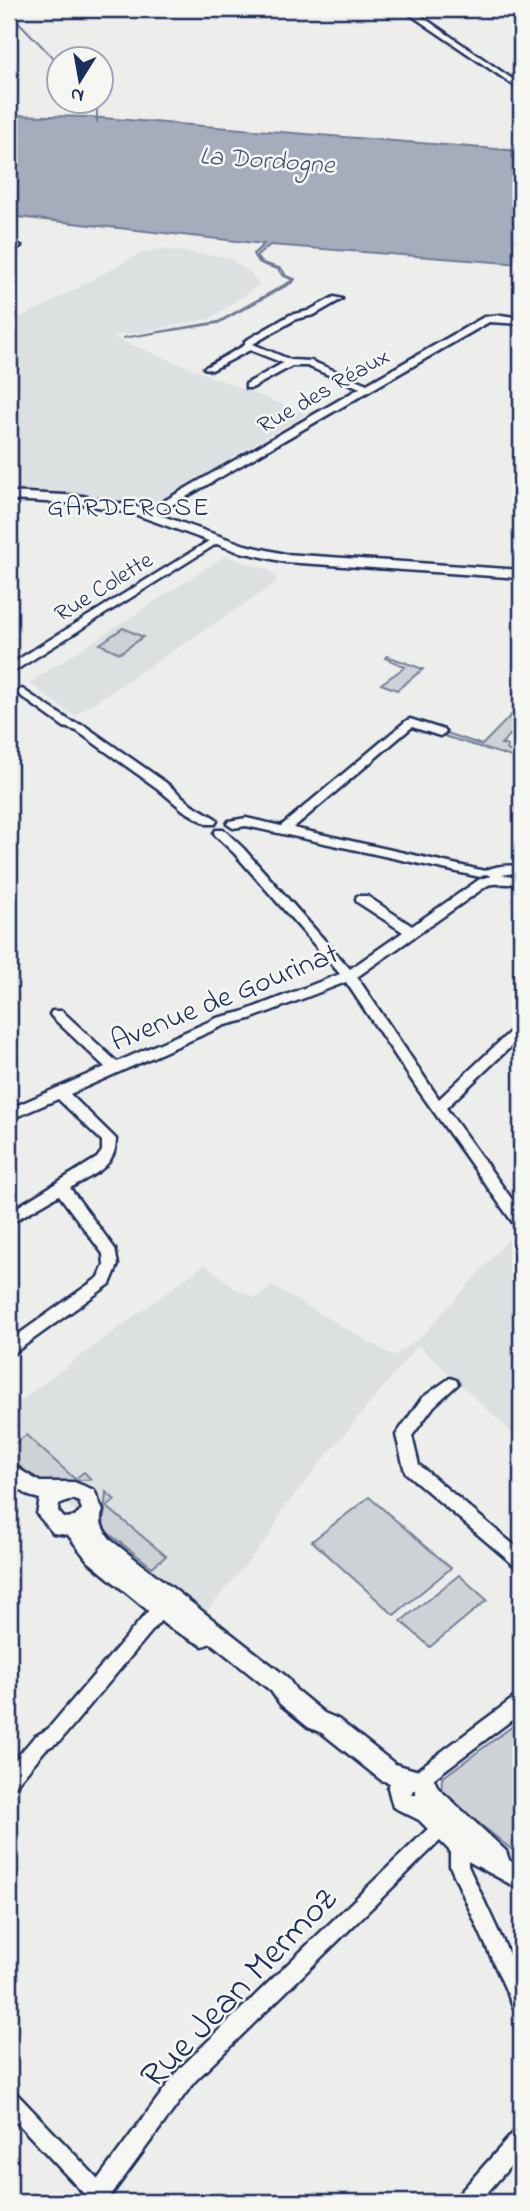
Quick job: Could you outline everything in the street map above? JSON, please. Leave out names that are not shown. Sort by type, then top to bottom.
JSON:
[{"type":"main road","points":[[9,496],[87,500],[149,514],[262,553],[298,560],[521,574]]},
{"type":"main road","points":[[9,1471],[36,1490],[66,1491],[87,1496],[93,1505],[82,1522]]},
{"type":"main road","points":[[9,1486],[47,1508]]},
{"type":"main road","points":[[66,1491],[53,1497],[47,1508],[47,1514],[54,1524],[82,1522],[105,1547],[279,1684],[288,1697],[316,1720],[330,1726],[413,1791],[520,1880]]},
{"type":"main road","points":[[82,1522],[95,1555],[272,1691],[284,1707],[311,1728],[330,1737],[413,1791],[427,1813],[459,1844],[520,1880]]},
{"type":"street","points":[[406,9],[521,88]]},
{"type":"street","points":[[9,243],[18,246],[9,250]]},
{"type":"street","points":[[250,346],[248,343],[293,317],[311,313],[337,299]]},
{"type":"street","name":"Rue des Réaux","points":[[149,514],[486,319],[521,321]]},
{"type":"street","points":[[250,346],[290,362],[308,363],[368,388]]},
{"type":"street","points":[[209,368],[250,346]]},
{"type":"street","points":[[249,386],[290,362]]},
{"type":"street","name":"Rue Colette","points":[[12,668],[218,539]]},
{"type":"street","points":[[22,692],[68,725],[82,728],[216,827],[349,976],[521,1223]]},
{"type":"street","points":[[284,830],[410,723],[439,732]]},
{"type":"street","points":[[216,827],[222,818],[233,824],[246,822],[482,878],[513,881],[520,873]]},
{"type":"street","name":"Avenue de Gourinat","points":[[9,1115],[222,1021],[245,1016],[349,976],[482,878]]},
{"type":"street","points":[[362,899],[412,932]]},
{"type":"street","points":[[57,1014],[115,1068]]},
{"type":"street","points":[[439,1107],[521,1029]]},
{"type":"street","points":[[9,1219],[102,1162],[109,1151],[109,1139],[59,1093]]},
{"type":"street","points":[[9,1349],[105,1280],[111,1265],[110,1252],[61,1187]]},
{"type":"street","points":[[450,1384],[428,1402],[404,1435],[412,1468],[521,1561]]},
{"type":"street","points":[[9,1780],[40,1743],[54,1735],[161,1608]]},
{"type":"street","points":[[413,1791],[521,1703]]},
{"type":"street","name":"Rue Jean Mermoz","points":[[97,2199],[187,2075],[442,1827]]},
{"type":"street","points":[[459,1844],[459,1866],[521,2001]]},
{"type":"street","points":[[9,2100],[97,2199]]},
{"type":"street","points":[[465,2202],[521,2139]]},
{"type":"shaded area","points":[[161,249],[227,257],[251,273],[259,285],[210,319],[112,337],[306,414],[222,463],[228,466],[159,503],[148,499],[140,505],[100,500],[93,495],[9,491],[9,313],[17,318],[39,309],[141,253]]},
{"type":"shaded area","points":[[225,556],[269,570],[276,577],[276,583],[74,716],[29,683]]},
{"type":"shaded area","points":[[123,628],[143,637],[120,653],[100,644]]},
{"type":"shaded area","points":[[387,656],[423,669],[397,690],[381,684],[405,667],[385,658]]},
{"type":"shaded area","points":[[521,705],[521,739],[510,735],[501,744],[508,746],[507,750],[521,754],[521,760],[444,736],[447,733],[482,745]]},
{"type":"shaded area","points":[[517,1230],[521,1235],[521,1441],[418,1345],[282,1510],[271,1534],[205,1613],[9,1459],[9,1409],[205,1264],[236,1289],[255,1298],[272,1286],[394,1356],[422,1336]]},
{"type":"shaded area","points":[[26,1435],[75,1479],[84,1472],[91,1479],[41,1485],[9,1457],[9,1448]]},
{"type":"shaded area","points":[[106,1492],[115,1500],[107,1507],[166,1556],[152,1567],[103,1529]]},
{"type":"shaded area","points":[[369,1497],[451,1568],[394,1615],[312,1541]]},
{"type":"shaded area","points":[[459,1575],[487,1600],[430,1647],[401,1621]]},
{"type":"shaded area","points":[[521,1720],[521,1857],[441,1793],[442,1778]]},
{"type":"water","name":"La Dordogne","points":[[9,115],[90,117],[521,151],[521,264],[270,245],[256,257],[263,263],[282,269],[286,276],[295,279],[293,282],[218,323],[123,338],[218,322],[293,280],[282,275],[278,269],[257,261],[253,254],[264,244],[9,216]]},
{"type":"waterway","points":[[9,12],[46,50]]},
{"type":"waterway","points":[[97,116],[97,122]]},
{"type":"district","name":"GARDEROSE","points":[[129,506]]}]
